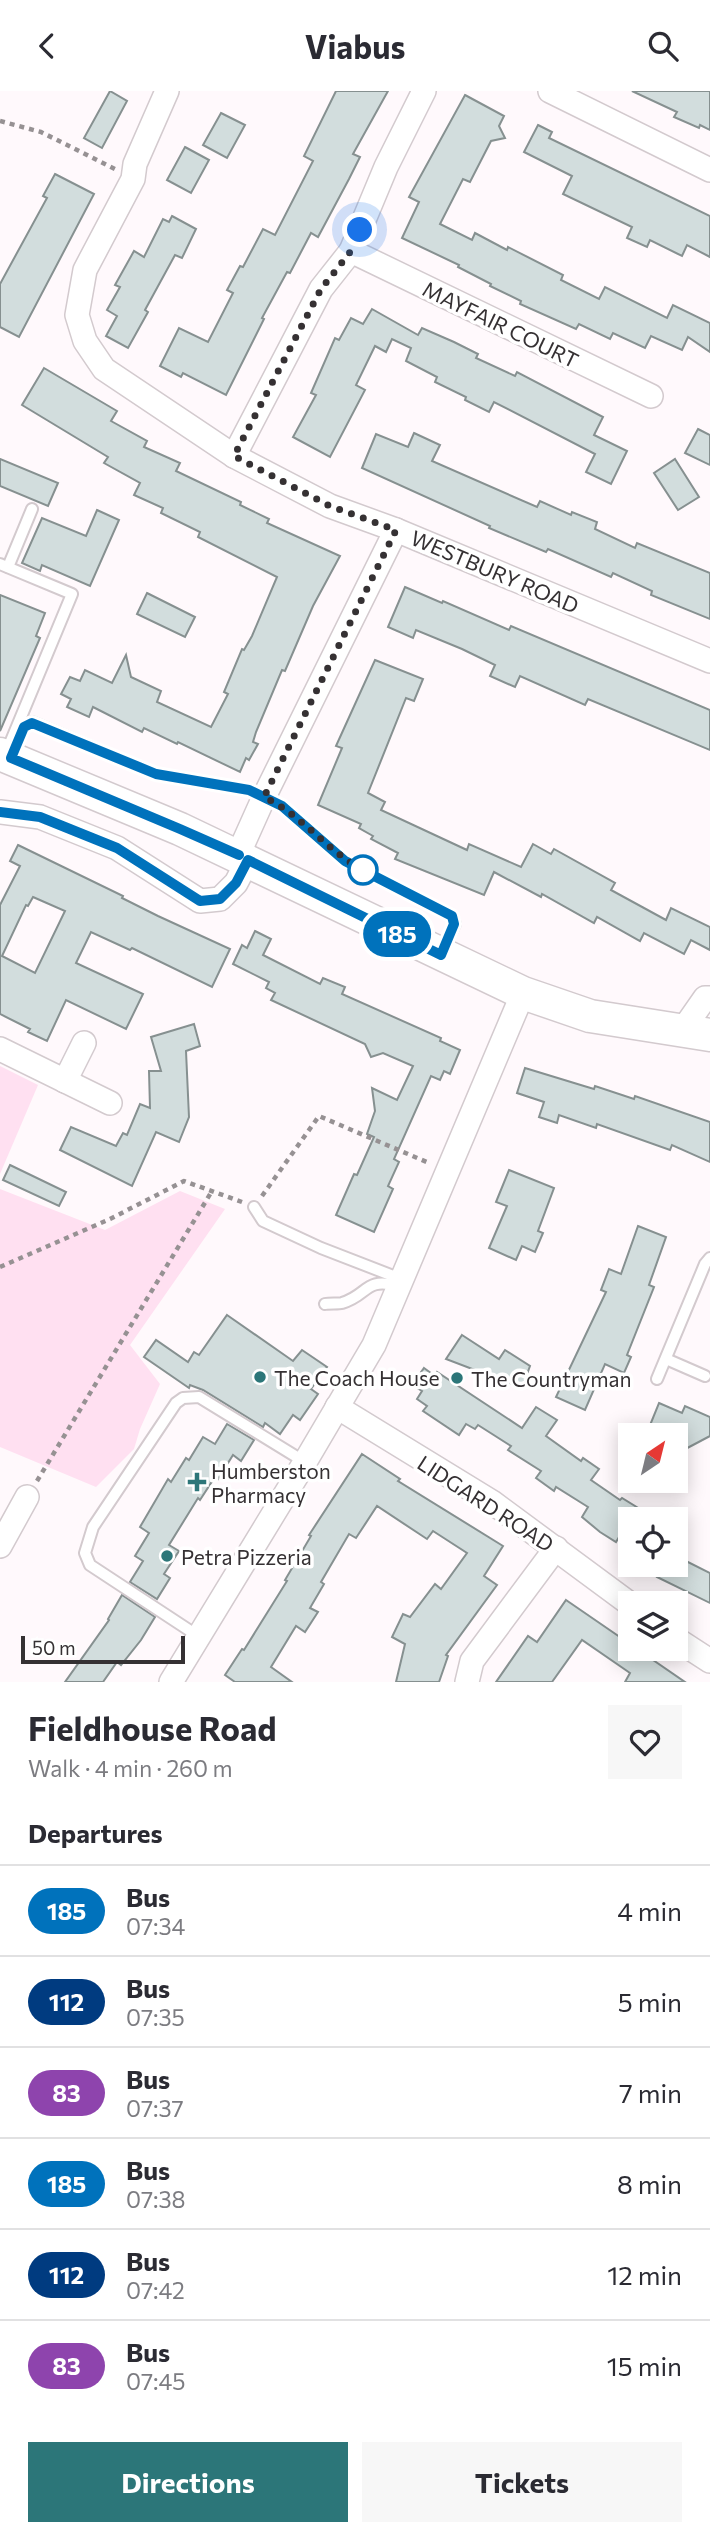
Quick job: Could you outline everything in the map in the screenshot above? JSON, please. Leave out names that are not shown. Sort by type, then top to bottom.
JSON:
[{"type":"street","name":"WESTBURY ROAD","points":[[167,91],[135,163],[133,179],[85,270],[76,315],[85,341],[104,369],[234,456],[330,506],[396,530],[710,661]]},
{"type":"street","points":[[234,456],[321,289],[351,251],[386,167],[424,91]]},
{"type":"street","points":[[550,91],[710,170]]},
{"type":"street","name":"MAYFAIR COURT","points":[[351,251],[651,396]]},
{"type":"street","points":[[0,812],[40,817],[117,848],[200,901],[220,899],[236,883],[264,797],[396,530]]},
{"type":"street","points":[[5,756],[243,857],[523,993],[590,1016],[696,1033],[705,998],[710,997]]},
{"type":"street","points":[[171,1682],[373,1345],[523,993]]},
{"type":"street","points":[[65,1081],[84,1042]]},
{"type":"street","points":[[0,1049],[110,1103]]},
{"type":"street","name":"LIDGARD ROAD","points":[[337,1407],[492,1502],[618,1595]]},
{"type":"street","points":[[0,1546],[27,1497]]},
{"type":"street","points":[[467,1682],[472,1661],[555,1548]]},
{"type":"street","points":[[688,1647],[710,1661]]},
{"type":"lane","points":[[5,756],[72,594],[4,565],[32,509]]},
{"type":"lane","points":[[5,756],[24,727],[32,723],[156,774],[249,790],[282,806],[345,861],[452,916],[454,924],[441,955]]},
{"type":"lane","points":[[254,1207],[263,1221],[400,1283]]},
{"type":"lane","points":[[657,1380],[705,1264],[710,1258]]},
{"type":"lane","points":[[325,1304],[342,1303],[373,1284],[400,1283]]},
{"type":"lane","points":[[666,1359],[705,1376]]},
{"type":"lane","points":[[198,1636],[90,1566],[85,1553],[93,1527],[176,1403],[183,1398],[200,1397],[305,1462]]},
{"type":"path","points":[[0,121],[41,132],[133,179]]},
{"type":"path","points":[[0,1267],[110,1219],[184,1181],[254,1207],[319,1116],[446,1170]]},
{"type":"path","points":[[27,1497],[212,1191]]},
{"type":"shaded area","points":[[0,1066],[38,1085],[0,1174]]},
{"type":"shaded area","points":[[0,1189],[105,1230],[180,1191],[225,1209],[130,1345],[160,1384],[134,1449],[96,1487],[0,1447]]},
{"type":"building","points":[[110,91],[127,101],[102,148],[84,138]]},
{"type":"building","points":[[336,91],[388,91],[353,154],[360,157],[349,179],[318,237],[311,233],[290,273],[287,272],[226,395],[183,373],[181,377],[160,366],[179,328],[208,342],[233,293],[227,290],[240,266],[243,267],[263,229],[275,235],[313,161],[304,156]]},
{"type":"building","points":[[632,91],[710,91],[710,130],[674,117],[677,112]]},
{"type":"building","points":[[465,95],[504,116],[499,126],[505,138],[491,141],[470,182],[463,179],[440,224],[472,240],[475,233],[507,250],[508,247],[563,275],[561,280],[599,299],[605,287],[667,318],[673,305],[710,323],[710,352],[688,337],[682,350],[651,336],[645,348],[613,333],[610,339],[579,324],[576,329],[520,304],[521,301],[490,286],[491,284],[458,267],[459,265],[402,238],[419,202],[409,197]]},
{"type":"building","points":[[221,113],[245,125],[227,158],[203,145]]},
{"type":"building","points":[[538,125],[552,132],[549,138],[710,216],[710,257],[687,245],[682,256],[650,240],[647,247],[627,238],[632,227],[563,194],[572,176],[524,152]]},
{"type":"building","points":[[185,147],[209,160],[191,193],[167,180]]},
{"type":"building","points":[[55,174],[94,194],[19,337],[0,327],[0,284],[47,198],[43,196]]},
{"type":"building","points":[[172,216],[196,229],[182,258],[175,255],[128,348],[106,336],[117,316],[107,310],[120,287],[115,285],[134,251],[144,257],[163,219],[169,222]]},
{"type":"building","points":[[372,309],[418,335],[422,328],[454,342],[478,354],[476,358],[515,376],[517,372],[603,417],[594,435],[627,451],[611,484],[586,472],[595,454],[494,402],[489,412],[465,400],[466,397],[435,382],[437,377],[406,361],[411,348],[392,339],[386,352],[375,346],[356,385],[365,390],[330,457],[293,437],[316,395],[311,393],[335,338],[339,340],[351,318],[363,324]]},
{"type":"building","points":[[44,368],[117,411],[111,421],[147,441],[144,447],[180,463],[176,471],[241,502],[240,505],[269,519],[267,523],[340,556],[313,606],[285,671],[282,670],[256,732],[253,742],[258,744],[249,760],[246,758],[240,772],[144,728],[142,732],[93,707],[89,717],[67,707],[71,699],[61,694],[70,677],[80,681],[85,670],[112,683],[126,655],[131,677],[161,691],[157,702],[211,727],[228,694],[224,692],[242,649],[244,650],[252,636],[277,577],[198,537],[200,532],[161,513],[163,508],[134,495],[140,483],[104,463],[108,457],[22,405]]},
{"type":"building","points":[[698,429],[710,435],[710,465],[685,453]]},
{"type":"building","points":[[414,433],[440,445],[432,461],[537,507],[540,501],[571,515],[572,512],[597,522],[595,529],[635,548],[637,543],[710,573],[710,619],[651,595],[652,591],[613,573],[611,577],[548,549],[546,552],[489,528],[490,526],[362,468],[376,434],[408,447]]},
{"type":"building","points":[[0,459],[58,483],[48,506],[0,486]]},
{"type":"building","points":[[675,459],[699,497],[678,510],[654,473]]},
{"type":"building","points":[[97,510],[119,520],[90,586],[42,565],[40,571],[22,563],[42,518],[86,536]]},
{"type":"building","points":[[405,587],[509,630],[511,626],[710,710],[710,750],[588,699],[585,705],[520,676],[515,687],[490,676],[495,665],[462,649],[416,630],[413,638],[388,627]]},
{"type":"building","points":[[147,593],[195,617],[185,637],[137,614]]},
{"type":"building","points":[[0,595],[45,613],[36,636],[40,638],[0,731]]},
{"type":"building","points":[[375,660],[423,679],[414,701],[406,698],[368,793],[385,802],[381,810],[467,850],[469,844],[521,867],[533,844],[551,854],[554,849],[615,883],[611,890],[666,920],[671,908],[710,927],[710,950],[691,940],[684,954],[644,933],[640,941],[597,917],[594,923],[542,894],[541,897],[494,872],[484,895],[395,859],[398,853],[371,839],[373,836],[359,828],[361,824],[318,805],[342,748],[336,746]]},
{"type":"building","points":[[18,845],[230,949],[212,987],[132,948],[130,950],[91,932],[76,963],[143,994],[126,1029],[66,1000],[47,1041],[28,1032],[30,1029],[0,1014],[0,905],[20,866],[10,861]],"holes":[[[33,897],[65,911],[35,973],[2,956],[26,905],[28,906]]]},
{"type":"building","points":[[255,931],[271,939],[263,955],[320,984],[323,978],[345,987],[342,994],[441,1038],[440,1041],[460,1050],[450,1074],[444,1071],[440,1080],[431,1076],[394,1159],[399,1162],[388,1186],[393,1189],[374,1232],[336,1215],[374,1137],[367,1134],[375,1111],[372,1088],[397,1100],[413,1066],[383,1053],[371,1057],[365,1044],[271,1000],[275,993],[266,988],[269,982],[233,964],[242,945],[247,948]]},
{"type":"building","points":[[194,1024],[200,1046],[186,1051],[189,1117],[179,1142],[156,1132],[132,1186],[60,1150],[71,1127],[116,1146],[123,1133],[127,1135],[140,1104],[150,1108],[149,1071],[161,1071],[151,1037]]},
{"type":"building","points":[[525,1068],[594,1089],[595,1086],[634,1099],[635,1096],[710,1122],[710,1162],[672,1145],[670,1150],[597,1124],[596,1128],[559,1115],[557,1123],[539,1117],[544,1102],[517,1093]]},
{"type":"building","points":[[10,1165],[66,1192],[59,1206],[3,1180]]},
{"type":"building","points":[[509,1170],[554,1188],[538,1231],[543,1233],[535,1252],[522,1246],[516,1260],[489,1248],[507,1206],[496,1202]]},
{"type":"building","points":[[638,1226],[666,1237],[649,1285],[654,1287],[627,1355],[631,1357],[624,1373],[605,1364],[585,1410],[556,1397],[606,1292],[601,1290],[609,1269],[621,1274]]},
{"type":"building","points":[[227,1315],[293,1361],[302,1350],[327,1367],[311,1389],[318,1394],[300,1420],[293,1415],[280,1434],[265,1423],[263,1427],[203,1390],[190,1385],[189,1388],[144,1357],[156,1340],[188,1362],[194,1352],[199,1355]]},
{"type":"building","points":[[462,1335],[499,1359],[505,1350],[530,1366],[522,1388],[446,1359]]},
{"type":"building","points":[[424,1368],[435,1376],[437,1372],[522,1428],[536,1407],[557,1420],[546,1436],[581,1461],[583,1458],[599,1469],[591,1480],[620,1500],[622,1498],[637,1507],[618,1507],[616,1542],[582,1517],[588,1507],[556,1487],[554,1491],[536,1478],[541,1471],[508,1450],[511,1446],[478,1425],[475,1429],[466,1424],[459,1435],[423,1411],[427,1406],[417,1399],[422,1391],[412,1385]]},
{"type":"building","points":[[659,1403],[682,1413],[685,1406],[710,1417],[710,1436],[688,1448],[688,1423],[651,1423]]},
{"type":"building","points":[[227,1424],[254,1440],[241,1461],[233,1455],[218,1479],[215,1477],[200,1500],[198,1498],[169,1545],[179,1551],[164,1574],[170,1578],[157,1599],[130,1582],[143,1561],[135,1556],[149,1533],[140,1527],[168,1479],[171,1482],[203,1437],[215,1444]]},
{"type":"building","points":[[362,1454],[400,1479],[398,1481],[503,1546],[484,1576],[497,1585],[446,1655],[448,1656],[439,1682],[396,1682],[405,1644],[392,1637],[403,1614],[410,1617],[435,1584],[441,1589],[467,1553],[433,1531],[427,1539],[377,1506],[356,1538],[349,1534],[321,1582],[324,1584],[310,1608],[318,1612],[305,1632],[296,1626],[271,1667],[292,1682],[235,1682],[225,1675],[287,1581],[285,1580],[311,1536],[309,1535]]},
{"type":"building","points":[[688,1562],[710,1573],[710,1603],[657,1577],[688,1577]]},
{"type":"building","points":[[122,1595],[155,1617],[141,1640],[121,1665],[117,1662],[103,1682],[65,1682],[109,1620]]},
{"type":"building","points":[[566,1600],[618,1636],[618,1661],[654,1661],[685,1682],[625,1682],[630,1673],[582,1640],[552,1682],[496,1682],[528,1636],[537,1642]]},
{"type":"bus line","name":"185","points":[[0,812],[40,817],[117,848],[200,901],[220,899],[236,883],[248,860],[441,955],[454,924],[452,916],[345,861],[282,806],[249,790],[156,774],[32,723],[24,727],[11,758],[239,855]]},
{"type":"place","name":"The Coach House","points":[[260,1377]]},
{"type":"place","name":"The Countryman","points":[[457,1378]]},
{"type":"place","name":"Humberston Pharmacy","points":[[197,1482]]},
{"type":"place","name":"Petra Pizzeria","points":[[167,1556]]},
{"type":"route","points":[[360,230],[351,251],[321,289],[234,456],[330,506],[396,530],[264,797],[282,806],[345,861],[366,872],[363,870]]}]
